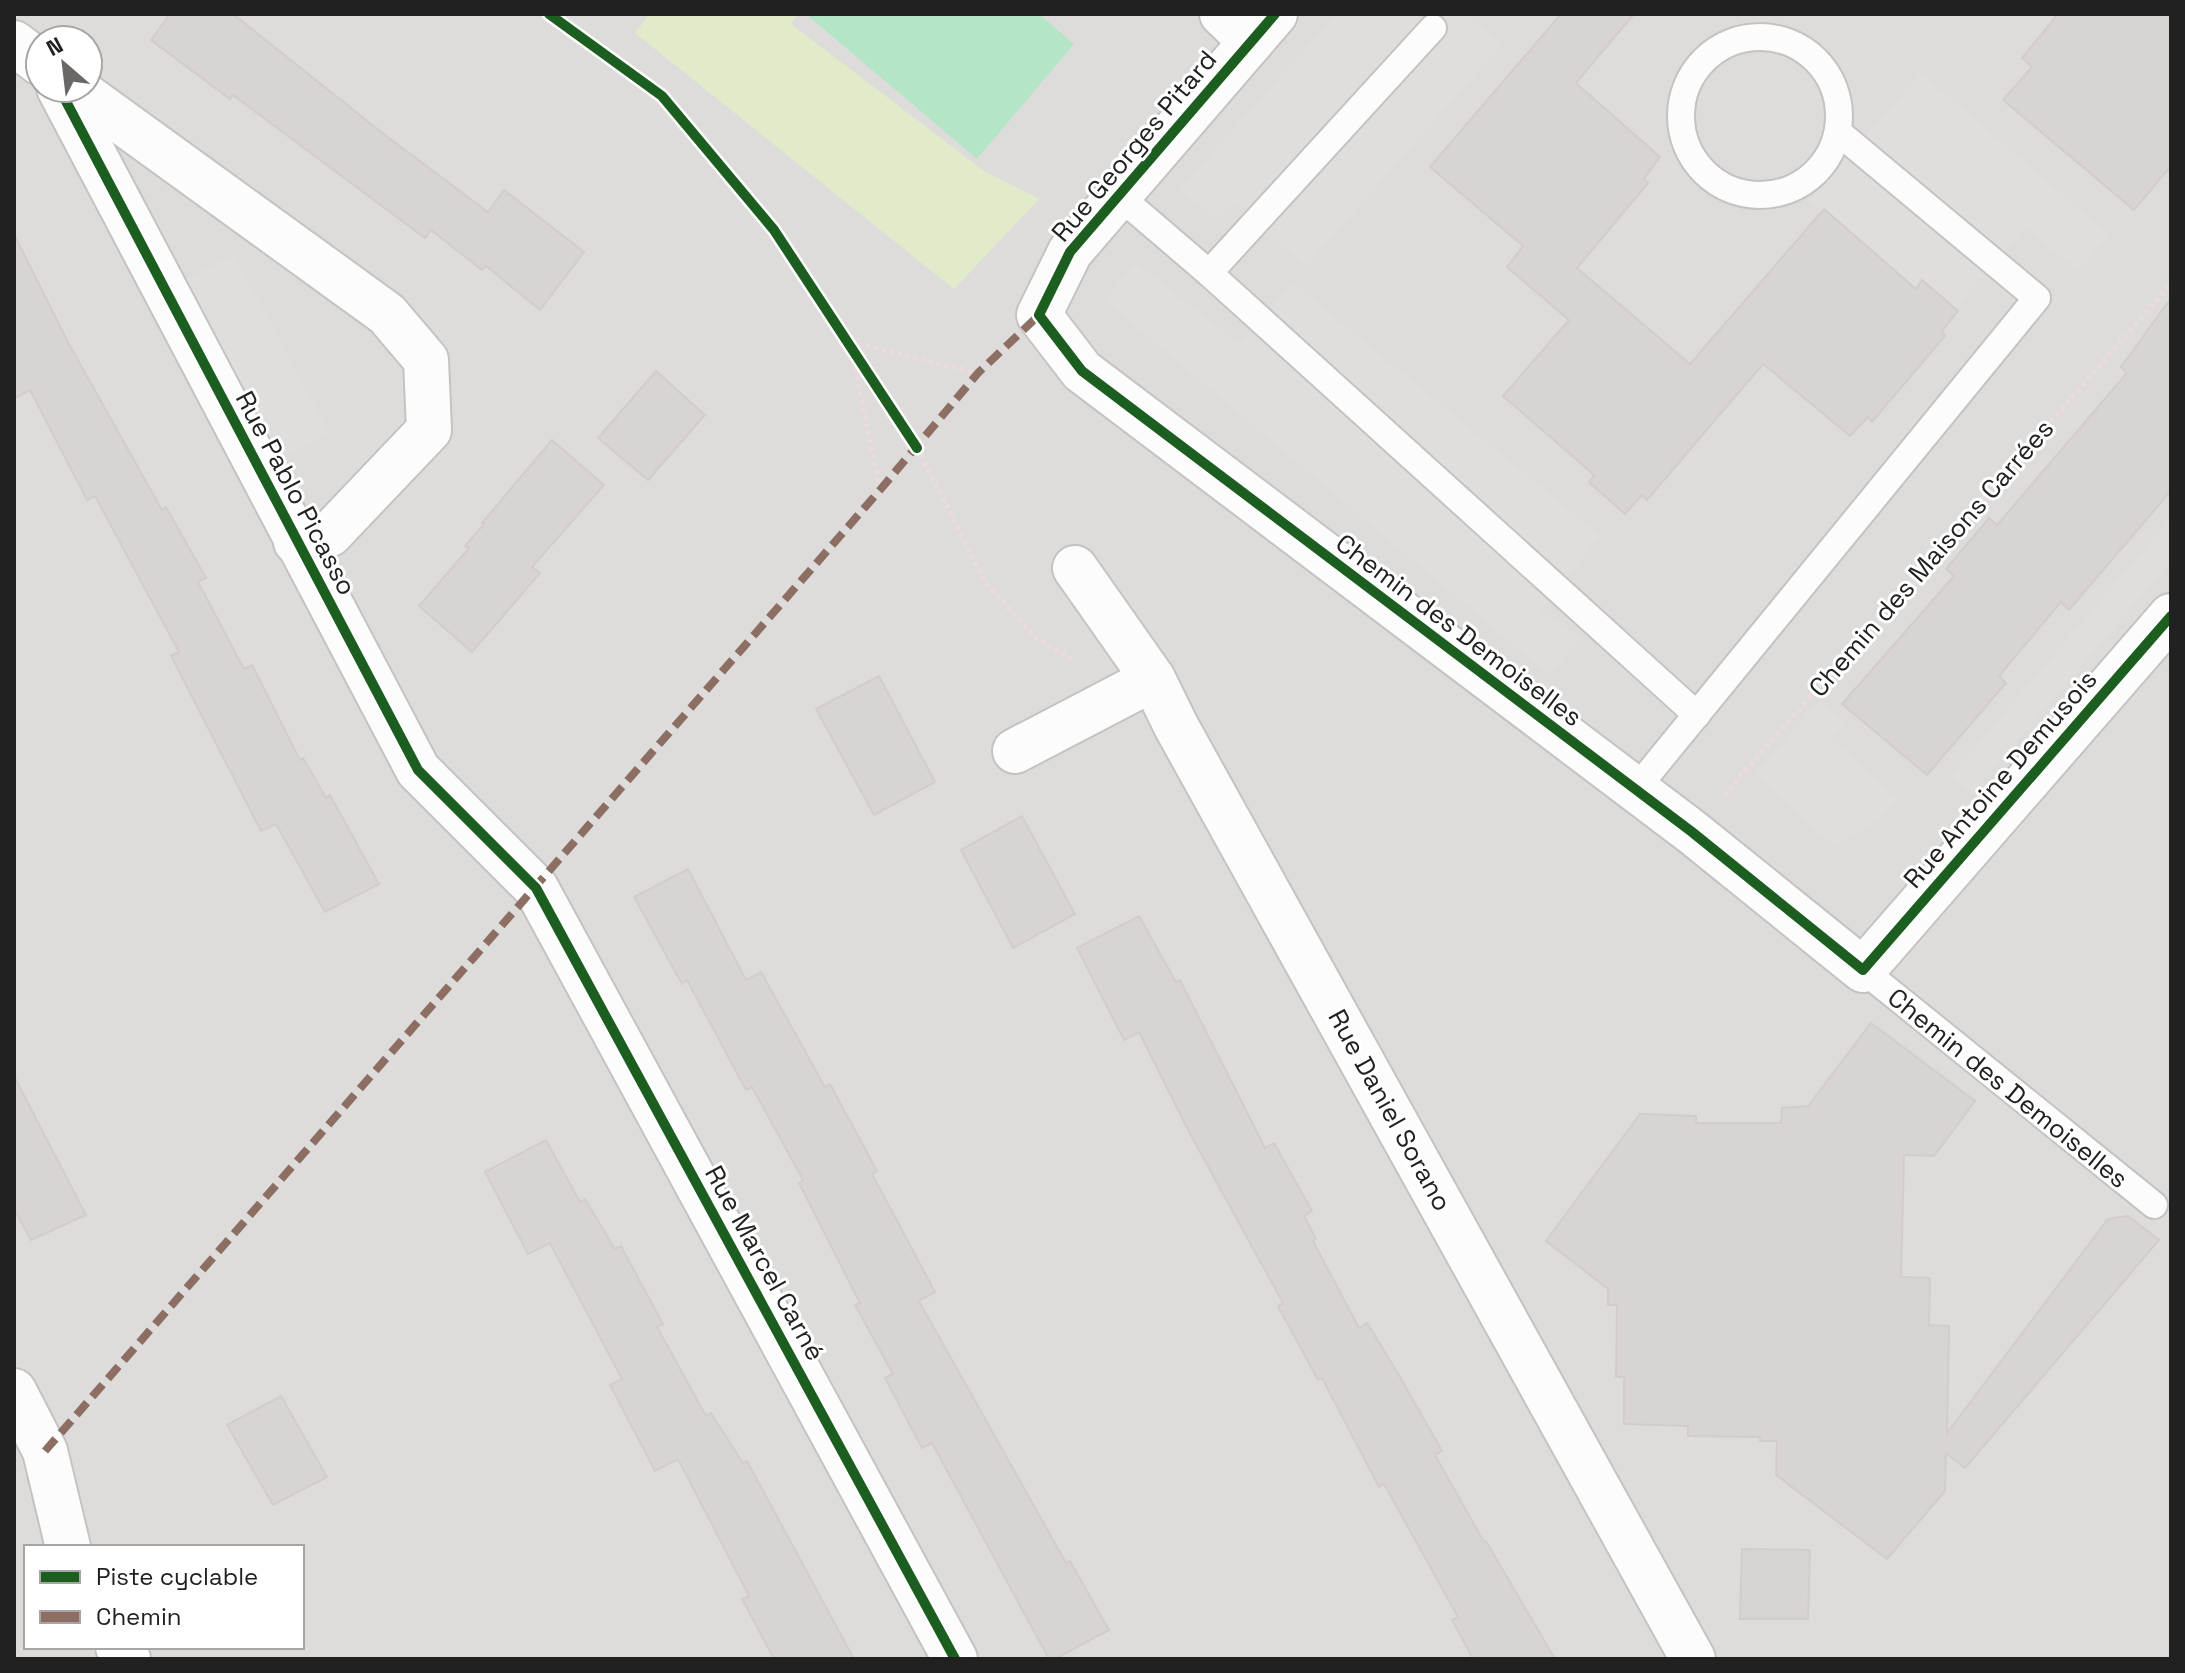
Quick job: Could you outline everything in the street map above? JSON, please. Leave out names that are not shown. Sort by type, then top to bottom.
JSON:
[{"type":"street","name":"Rue Georges Pitard","points":[[1039,315],[1070,252],[1119,196],[1249,23]]},
{"type":"street","name":"Rue Pablo Picasso","points":[[67,104],[418,770],[536,888]]},
{"type":"street","name":"Rue Pablo Picasso","points":[[97,104],[387,314],[426,360],[429,430],[330,534],[296,542]]},
{"type":"street","name":"Chemin des Demoiselles","points":[[1039,315],[1082,371],[1692,832],[1863,970]]},
{"type":"street","name":"Rue Daniel Sorano","points":[[1075,568],[1153,679],[1176,726],[1693,1659]]},
{"type":"street","name":"Rue Antoine Demusois","points":[[1863,970],[2171,616]]},
{"type":"street","points":[[1015,751],[1153,679]]},
{"type":"street","name":"Rue Marcel Carné","points":[[536,888],[955,1659]]},
{"type":"street","points":[[14,1391],[45,1451],[68,1545]]},
{"type":"lane","points":[[1209,273],[1433,28]]},
{"type":"lane","points":[[1773,37],[1798,45],[1818,60],[1833,82],[1839,107],[1838,132],[1828,157],[1811,177],[1788,191],[1761,195],[1736,191],[1712,179],[1694,159],[1683,135],[1681,109],[1688,83],[1702,62],[1722,46],[1747,38],[1773,37]]},
{"type":"lane","points":[[1635,790],[2037,298],[1838,132]]},
{"type":"lane","points":[[1119,196],[1209,273],[1697,715]]},
{"type":"lane","name":"Chemin des Demoiselles","points":[[1863,970],[2154,1205]]},
{"type":"path","points":[[880,490],[850,342],[978,373]]},
{"type":"path","points":[[917,448],[986,584],[1035,637],[1096,673],[1111,701]]},
{"type":"shaded area","points":[[14,14],[2171,14],[2171,1659],[14,1659]]},
{"type":"shaded area","points":[[1337,14],[1466,14],[1501,45],[1306,266],[1235,204],[1216,218],[1179,190]]},
{"type":"shaded area","points":[[1921,73],[2109,235],[2078,271],[2025,227],[1946,319],[1810,201]]},
{"type":"shaded area","points":[[234,255],[329,433],[259,471],[165,291]]},
{"type":"shaded area","points":[[1136,263],[1239,344],[1293,283],[1600,536],[1540,611],[1580,638],[1549,675],[1105,300]]},
{"type":"shaded area","points":[[2171,518],[2171,561],[1972,794],[1951,776]]},
{"type":"shaded area","points":[[1820,701],[1844,723],[1831,739],[1898,799],[1877,821],[1834,846],[1755,774]]},
{"type":"shaded area","points":[[1514,746],[2168,1236],[1818,1659],[1727,1659],[1330,945]]},
{"type":"green space","points":[[650,14],[798,14],[791,24],[984,171],[1039,199],[954,289],[635,33]]},
{"type":"green space","points":[[806,14],[1039,14],[1074,44],[977,159]]},
{"type":"building","points":[[170,14],[233,14],[488,212],[504,190],[584,252],[540,310],[486,266],[482,270],[431,230],[425,238],[233,95],[230,99],[151,40]]},
{"type":"building","points":[[1561,14],[1634,14],[1576,83],[1660,157],[1644,179],[1648,183],[1577,268],[1690,364],[1824,209],[1916,289],[1922,280],[1958,311],[1942,331],[1945,336],[1872,422],[1868,417],[1850,436],[1763,364],[1647,500],[1642,495],[1625,514],[1589,482],[1594,475],[1503,396],[1569,320],[1507,267],[1523,246],[1430,167]]},
{"type":"building","points":[[2058,14],[2171,14],[2171,166],[2134,210],[2003,100],[2032,67],[2022,58]]},
{"type":"building","points":[[14,234],[70,346],[162,510],[166,507],[206,578],[198,582],[244,669],[252,665],[300,760],[303,758],[326,798],[330,795],[379,884],[325,912],[276,824],[261,831],[171,656],[179,652],[95,496],[87,500],[30,390],[14,399]]},
{"type":"building","points":[[2171,298],[2171,491],[2069,610],[2061,602],[1999,676],[2006,683],[1927,775],[1842,704],[1954,576],[1946,569],[1989,518],[1997,525],[2127,373],[2121,367]]},
{"type":"building","points":[[656,371],[705,415],[648,480],[598,438]]},
{"type":"building","points":[[552,440],[604,485],[532,567],[540,573],[472,652],[419,606],[469,548],[465,546],[482,523]]},
{"type":"building","points":[[879,676],[935,782],[874,815],[816,709]]},
{"type":"building","points":[[1022,816],[1075,914],[1013,948],[961,850]]},
{"type":"building","points":[[688,869],[746,980],[761,972],[825,1087],[830,1084],[877,1171],[872,1174],[935,1292],[919,1301],[1066,1563],[1070,1561],[1109,1630],[1055,1659],[1049,1659],[932,1443],[922,1448],[885,1378],[893,1374],[855,1305],[860,1303],[799,1183],[803,1180],[752,1087],[746,1090],[687,980],[682,984],[634,897]]},
{"type":"building","points":[[1139,916],[1176,982],[1180,980],[1265,1148],[1274,1143],[1312,1211],[1304,1216],[1316,1239],[1313,1241],[1359,1328],[1367,1323],[1396,1370],[1442,1451],[1435,1455],[1555,1659],[1473,1659],[1452,1620],[1458,1617],[1384,1484],[1379,1487],[1322,1378],[1318,1380],[1278,1306],[1283,1303],[1189,1132],[1139,1032],[1124,1040],[1077,948]]},
{"type":"building","points":[[1871,1023],[1975,1101],[1934,1156],[1904,1155],[1901,1277],[1930,1278],[1929,1325],[1949,1326],[1947,1433],[2108,1219],[2128,1216],[2159,1240],[1965,1468],[1946,1453],[1945,1491],[1887,1559],[1776,1475],[1777,1441],[1760,1441],[1760,1437],[1688,1436],[1688,1426],[1624,1424],[1624,1377],[1616,1377],[1617,1305],[1608,1305],[1608,1289],[1546,1241],[1640,1114],[1696,1116],[1696,1123],[1781,1123],[1782,1108],[1808,1106]]},
{"type":"building","points":[[14,1076],[86,1215],[31,1240],[14,1209]]},
{"type":"building","points":[[546,1140],[580,1202],[585,1199],[615,1249],[621,1246],[663,1324],[657,1327],[706,1416],[711,1413],[743,1463],[747,1461],[854,1659],[774,1659],[742,1599],[749,1596],[678,1459],[655,1471],[610,1385],[622,1379],[550,1243],[528,1254],[485,1172]]},
{"type":"building","points":[[281,1396],[327,1477],[273,1505],[227,1425]]},
{"type":"building","points":[[1742,1549],[1810,1550],[1808,1619],[1740,1619]]},
{"type":"marked path","points":[[45,1451],[880,490],[978,373],[1039,315]]},
{"type":"cycle path","points":[[549,14],[662,96],[774,230],[917,448]]},
{"type":"cycle path","points":[[1275,14],[1070,252],[1039,315],[1082,371],[1692,832],[1863,970],[2171,616]]},
{"type":"cycle path","points":[[67,104],[418,770],[536,888],[955,1659]]}]
